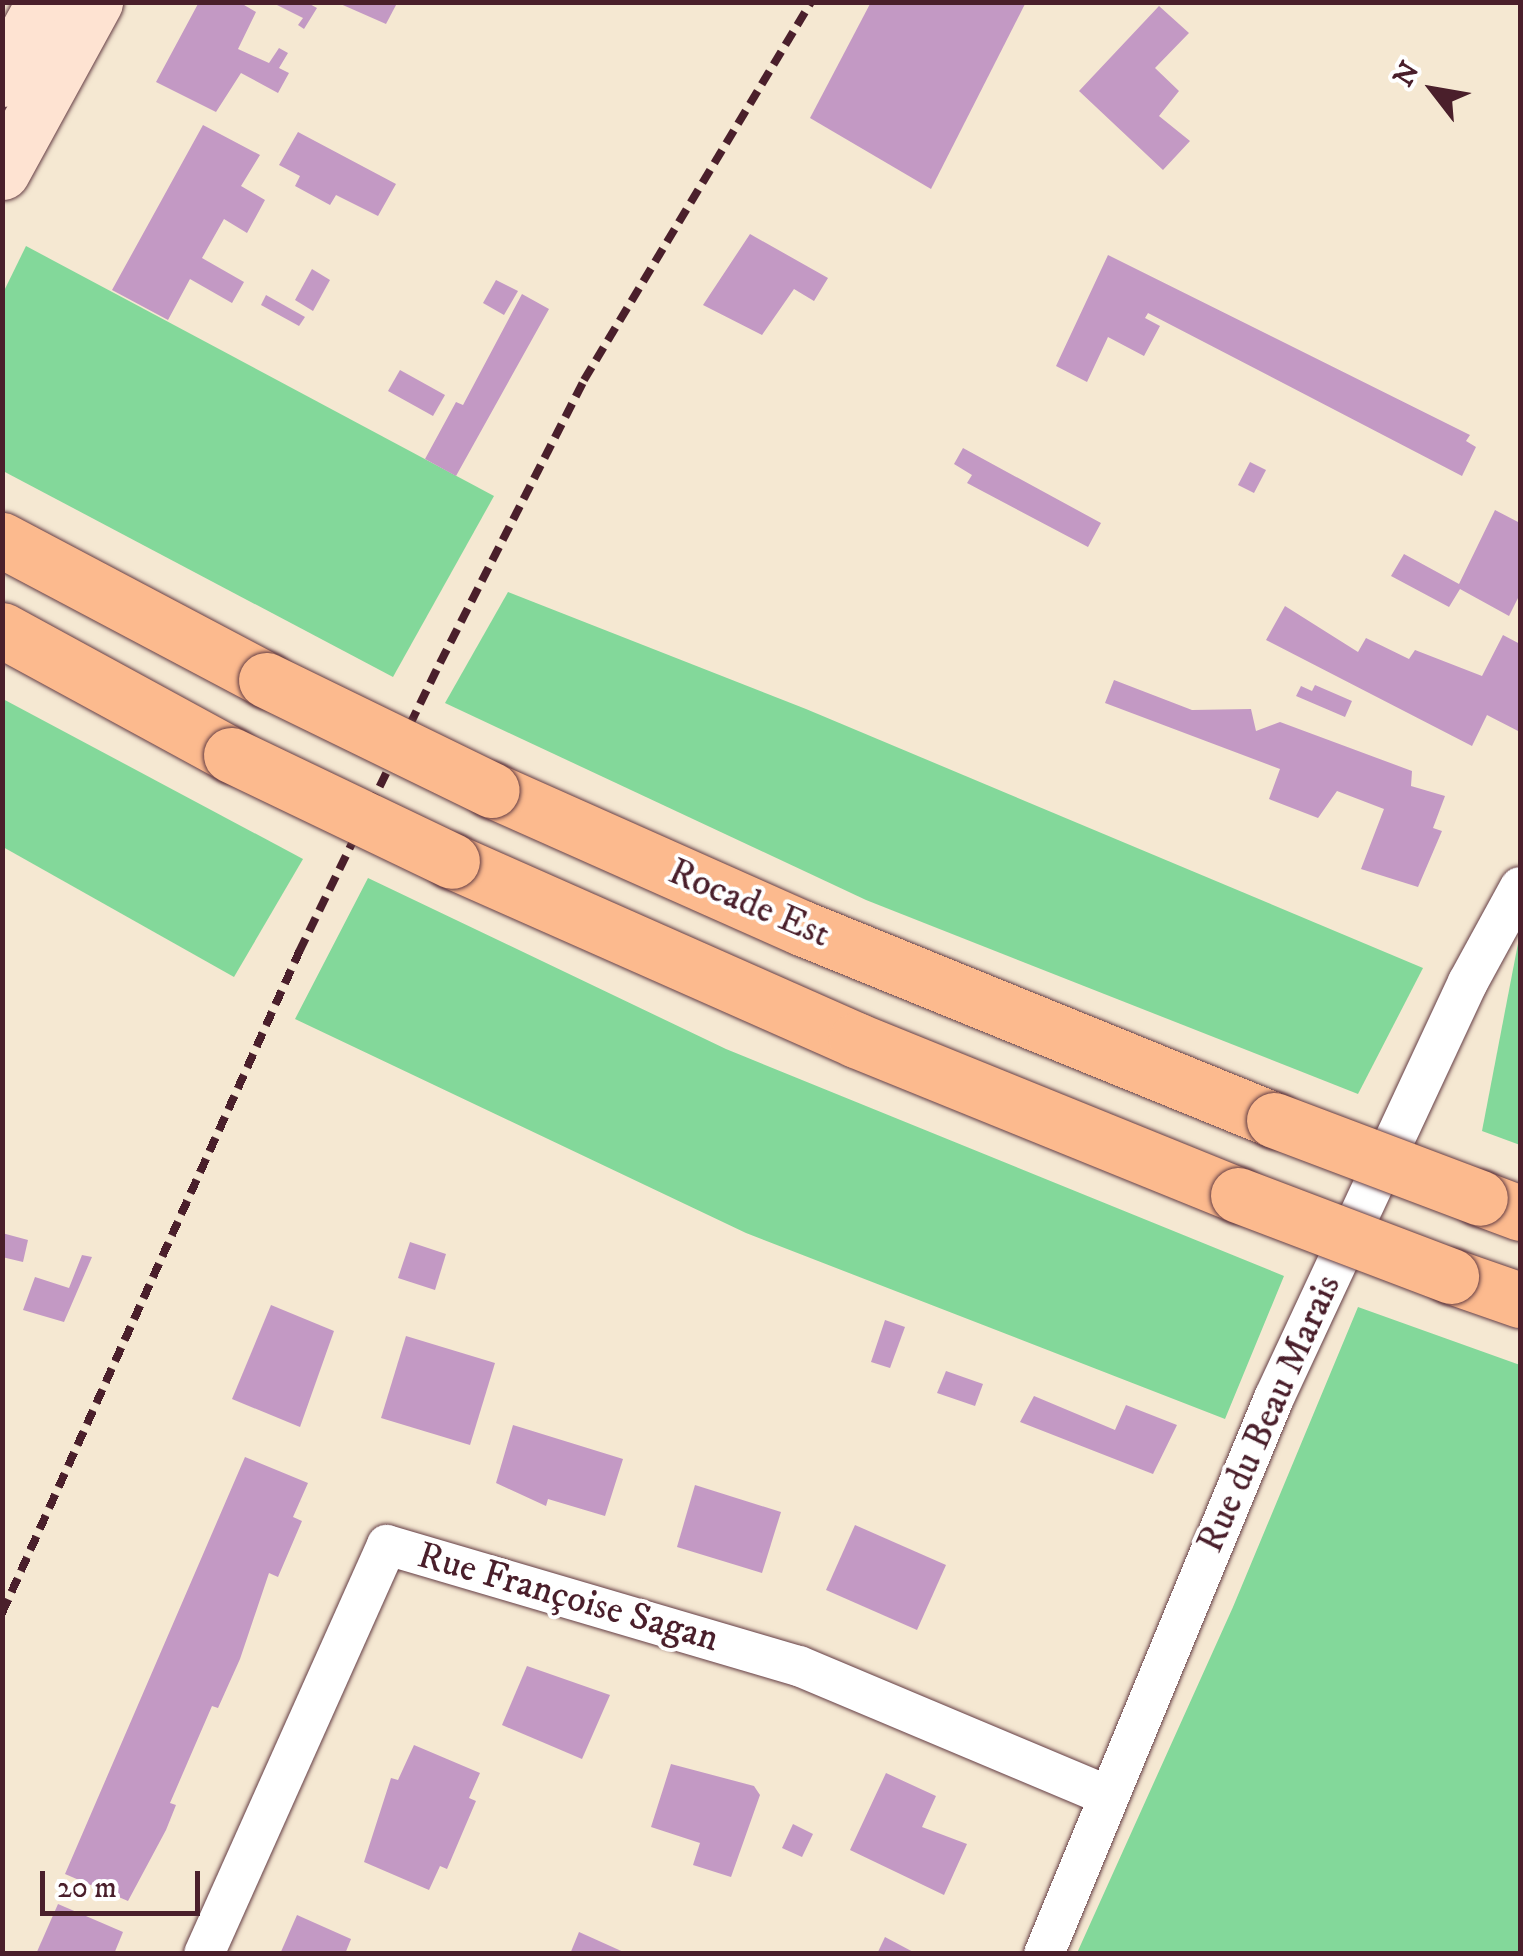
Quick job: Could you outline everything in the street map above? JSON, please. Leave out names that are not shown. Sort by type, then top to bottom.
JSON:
[{"type":"highway","name":"Rocade Est","points":[[2,540],[266,680],[492,790],[893,966],[1274,1120],[1500,1206]]},
{"type":"highway","points":[[2,630],[232,755],[452,861],[856,1040],[1238,1195],[1520,1300]]},
{"type":"main road","points":[[2,79],[44,2]]},
{"type":"main road","points":[[2,172],[95,2]]},
{"type":"street","name":"Rue du Beau Marais","points":[[1044,1954],[1281,1383],[1468,982],[1520,887]]},
{"type":"street","name":"Rue Françoise Sagan","points":[[204,1954],[387,1545],[798,1666],[1109,1796]]},
{"type":"green space","points":[[26,246],[494,496],[393,677],[3,471],[2,295]]},
{"type":"green space","points":[[508,592],[806,709],[1423,968],[1358,1094],[866,900],[445,703]]},
{"type":"green space","points":[[3,699],[303,859],[234,977],[3,847]]},
{"type":"green space","points":[[368,878],[726,1049],[1284,1276],[1225,1419],[746,1233],[295,1019]]},
{"type":"green space","points":[[1520,933],[1520,1145],[1482,1131]]},
{"type":"green space","points":[[1358,1307],[1520,1365],[1520,1953],[1077,1953],[1233,1607]]},
{"type":"building","points":[[199,2],[239,2],[256,12],[238,49],[269,63],[279,48],[288,53],[279,68],[289,73],[278,93],[241,73],[216,112],[156,82]]},
{"type":"building","points":[[271,2],[306,2],[317,8],[304,29],[298,25],[303,18]]},
{"type":"building","points":[[336,2],[391,2],[396,5],[386,24]]},
{"type":"building","points":[[871,2],[1026,2],[931,189],[810,118]]},
{"type":"building","points":[[1159,6],[1189,33],[1155,68],[1179,91],[1159,116],[1190,141],[1163,170],[1079,91]]},
{"type":"building","points":[[203,125],[260,155],[241,186],[265,200],[247,233],[224,219],[202,258],[244,282],[232,303],[190,279],[168,320],[112,290]]},
{"type":"building","points":[[298,132],[396,184],[378,216],[336,195],[330,205],[295,186],[300,176],[279,165]]},
{"type":"building","points":[[750,234],[828,278],[814,301],[794,289],[762,335],[703,305]]},
{"type":"building","points":[[1108,255],[1470,435],[1466,441],[1476,447],[1462,476],[1148,313],[1145,318],[1160,326],[1144,356],[1108,337],[1087,382],[1056,366]]},
{"type":"building","points":[[312,269],[330,280],[313,311],[295,300]]},
{"type":"building","points":[[496,280],[518,291],[504,315],[483,303]]},
{"type":"building","points":[[522,294],[549,309],[456,476],[425,459],[456,402],[463,405]]},
{"type":"building","points":[[266,295],[305,317],[299,326],[261,305]]},
{"type":"building","points":[[400,370],[445,395],[433,416],[388,391]]},
{"type":"building","points":[[963,448],[1101,523],[1088,547],[967,483],[972,475],[954,464]]},
{"type":"building","points":[[1250,462],[1266,470],[1254,493],[1238,485]]},
{"type":"building","points":[[1495,510],[1520,523],[1520,594],[1509,616],[1460,589],[1449,607],[1391,576],[1404,554],[1459,584]]},
{"type":"building","points":[[1285,606],[1358,652],[1366,638],[1409,659],[1415,650],[1482,676],[1503,635],[1520,644],[1520,732],[1487,715],[1472,746],[1266,640]]},
{"type":"building","points":[[1114,680],[1192,710],[1251,709],[1256,731],[1280,722],[1412,771],[1411,786],[1445,796],[1433,828],[1442,831],[1418,887],[1361,869],[1384,809],[1337,791],[1318,818],[1269,799],[1280,769],[1105,703]]},
{"type":"building","points":[[1315,685],[1352,701],[1345,717],[1296,696],[1301,686],[1312,691]]},
{"type":"building","points":[[2,1233],[28,1240],[23,1262],[2,1257]]},
{"type":"building","points":[[410,1242],[446,1254],[435,1290],[398,1278]]},
{"type":"building","points":[[82,1255],[92,1257],[64,1322],[23,1310],[35,1277],[69,1288]]},
{"type":"building","points":[[271,1305],[334,1331],[300,1427],[232,1399]]},
{"type":"building","points":[[885,1320],[905,1327],[890,1368],[871,1362]]},
{"type":"building","points":[[406,1336],[495,1363],[470,1445],[381,1418]]},
{"type":"building","points":[[946,1371],[983,1384],[975,1406],[937,1393]]},
{"type":"building","points":[[1034,1396],[1115,1430],[1126,1405],[1177,1425],[1153,1474],[1020,1422]]},
{"type":"building","points":[[513,1425],[623,1459],[605,1516],[548,1499],[546,1506],[496,1483]]},
{"type":"building","points":[[245,1457],[308,1483],[293,1517],[302,1521],[278,1577],[269,1573],[240,1659],[218,1708],[212,1706],[170,1803],[176,1805],[166,1830],[128,1901],[65,1874]]},
{"type":"building","points":[[695,1485],[781,1512],[762,1573],[677,1547]]},
{"type":"building","points":[[855,1525],[946,1565],[917,1630],[826,1590]]},
{"type":"building","points":[[527,1666],[610,1695],[582,1759],[502,1725]]},
{"type":"building","points":[[414,1745],[480,1773],[469,1798],[476,1801],[447,1869],[440,1866],[429,1890],[364,1862],[391,1778],[398,1780]]},
{"type":"building","points":[[671,1764],[754,1786],[760,1795],[731,1877],[693,1865],[700,1843],[651,1827]]},
{"type":"building","points":[[886,1773],[936,1796],[922,1827],[967,1844],[944,1895],[850,1850]]},
{"type":"building","points":[[793,1824],[813,1834],[802,1857],[782,1848]]},
{"type":"building","points":[[58,1904],[123,1932],[114,1954],[36,1954]]},
{"type":"building","points":[[297,1915],[351,1939],[345,1954],[280,1954]]},
{"type":"building","points":[[579,1932],[628,1954],[570,1954]]},
{"type":"building","points":[[885,1937],[917,1954],[877,1954]]},
{"type":"railway","points":[[2,1613],[299,952],[440,663],[584,380],[811,2]]}]
